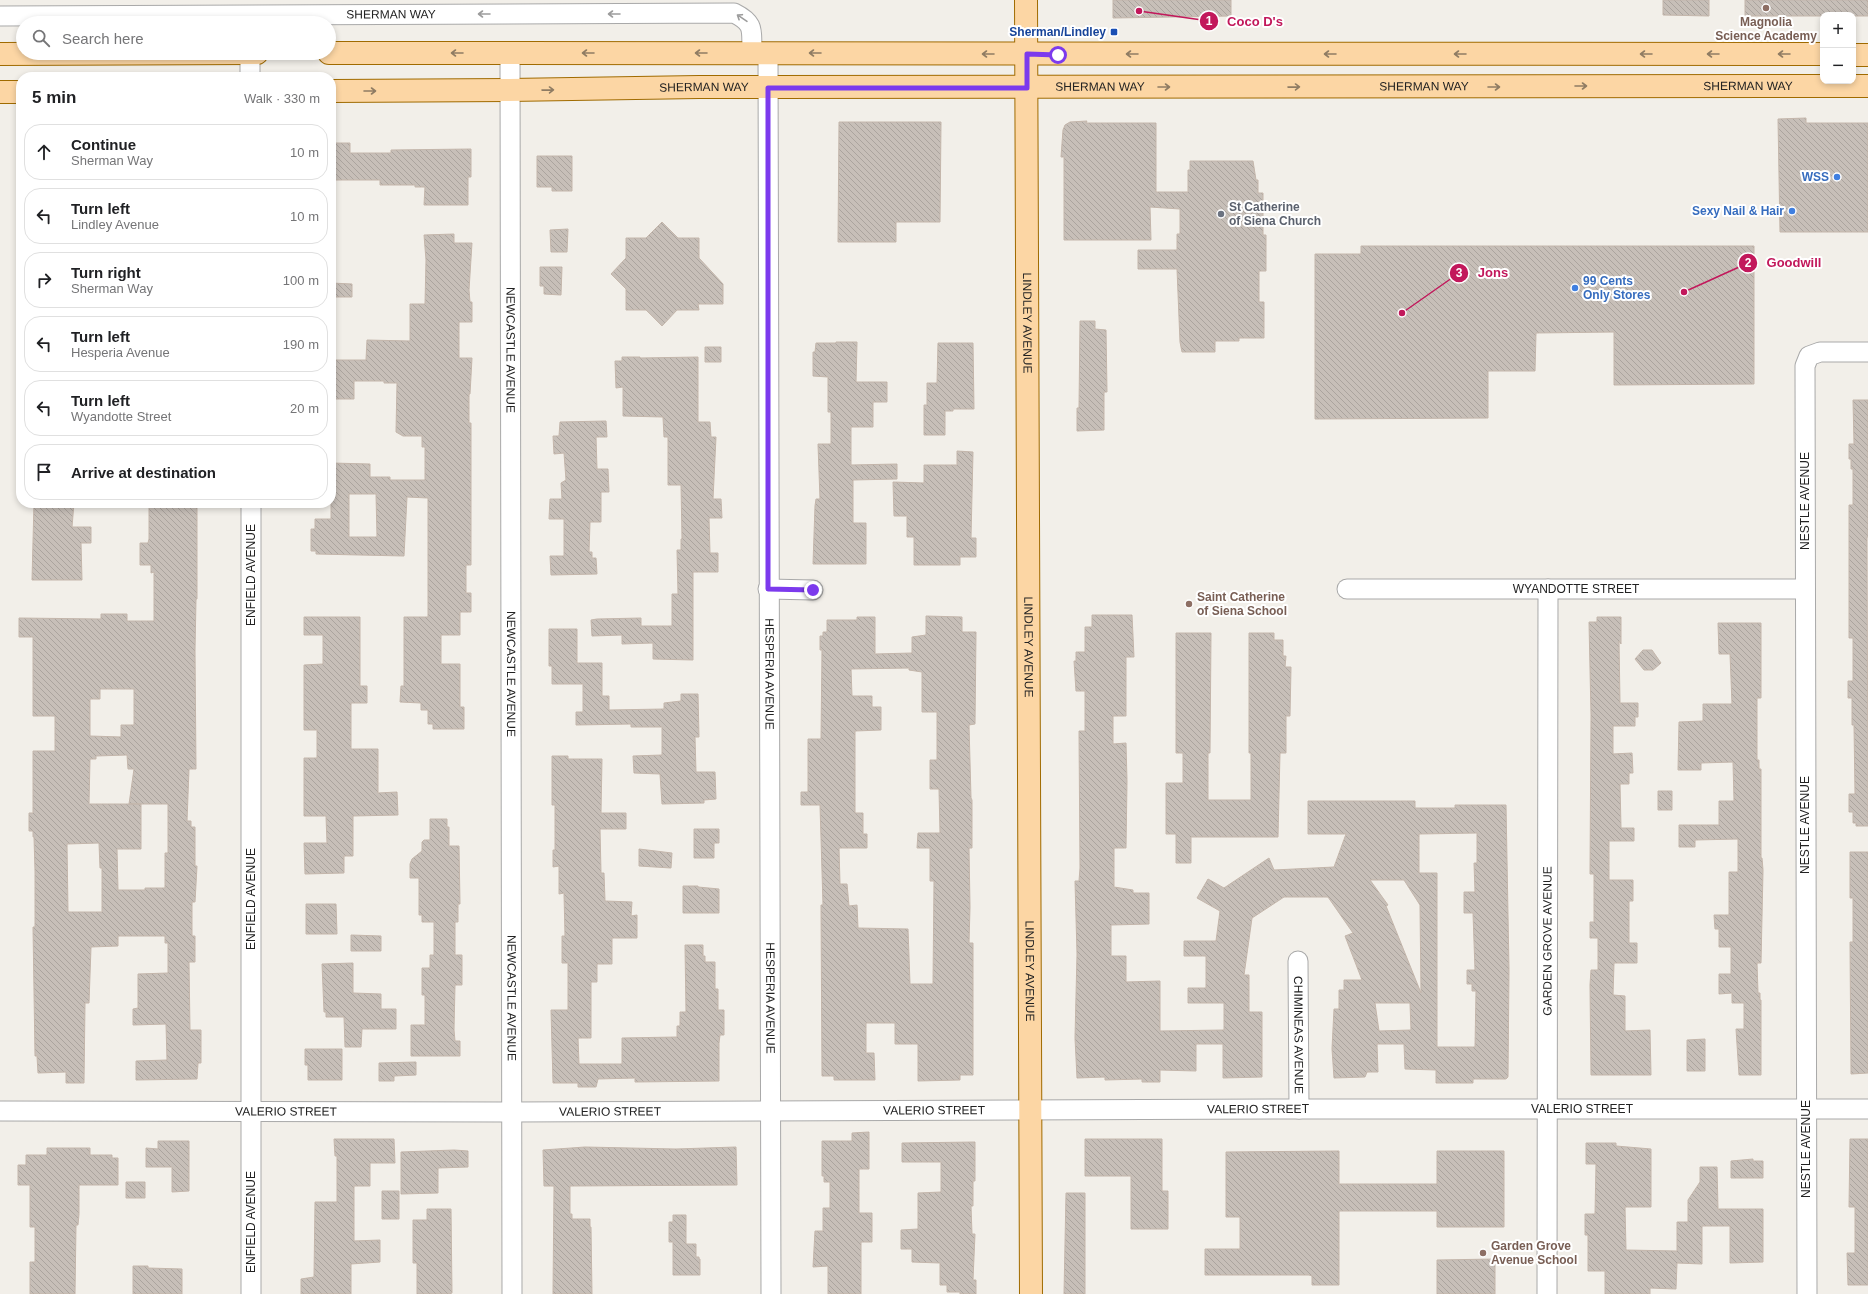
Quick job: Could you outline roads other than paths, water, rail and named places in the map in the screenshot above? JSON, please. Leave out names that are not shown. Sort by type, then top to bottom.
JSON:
[{"type":"main road","name":"LINDLEY AVENUE","points":[[1026,0],[1031,1294]]},
{"type":"main road","points":[[336,52],[1820,54]]},
{"type":"main road","points":[[0,54],[16,54]]},
{"type":"main road","points":[[1856,55],[1868,55]]},
{"type":"main road","name":"SHERMAN WAY","points":[[336,91],[768,88],[1868,86]]},
{"type":"main road","points":[[0,92],[16,92]]},
{"type":"street","name":"SHERMAN WAY","points":[[0,16],[734,13],[746,20],[760,53]]},
{"type":"street","name":"NEWCASTLE AVENUE","points":[[510,53],[512,1294]]},
{"type":"street","name":"HESPERIA AVENUE","points":[[760,53],[768,88],[768,589],[771,1294]]},
{"type":"street","points":[[250,60],[250,72]]},
{"type":"street","name":"NESTLE AVENUE","points":[[1807,1294],[1805,366],[1809,356],[1820,352],[1868,352]]},
{"type":"street","name":"ENFIELD AVENUE","points":[[251,508],[251,1294]]},
{"type":"street","name":"GARDEN GROVE AVENUE","points":[[1547,1294],[1548,588]]},
{"type":"street","name":"WYANDOTTE STREET","points":[[1347,589],[1805,588]]},
{"type":"street","points":[[768,589],[813,590]]},
{"type":"street","name":"CHIMINEAS AVENUE","points":[[1298,961],[1299,1109]]},
{"type":"street","name":"VALERIO STREET","points":[[0,1111],[511,1112],[1299,1109],[1868,1109]]},
{"type":"place","name":"Magnolia Science Academy","points":[[1766,8]]},
{"type":"place","name":"Coco D's","points":[[1139,11]]},
{"type":"place","name":"Sherman/Lindley","points":[[1114,32]]},
{"type":"place","name":"WSS","points":[[1837,177]]},
{"type":"place","name":"Sexy Nail & Hair","points":[[1792,211]]},
{"type":"place","name":"St Catherine of Siena Church","points":[[1221,214]]},
{"type":"place","name":"99 Cents Only Stores","points":[[1575,288]]},
{"type":"place","name":"Goodwill","points":[[1684,292]]},
{"type":"place","name":"Jons","points":[[1402,313]]},
{"type":"place","name":"Saint Catherine of Siena School","points":[[1189,604]]},
{"type":"place","name":"Garden Grove Avenue School","points":[[1483,1253]]}]
